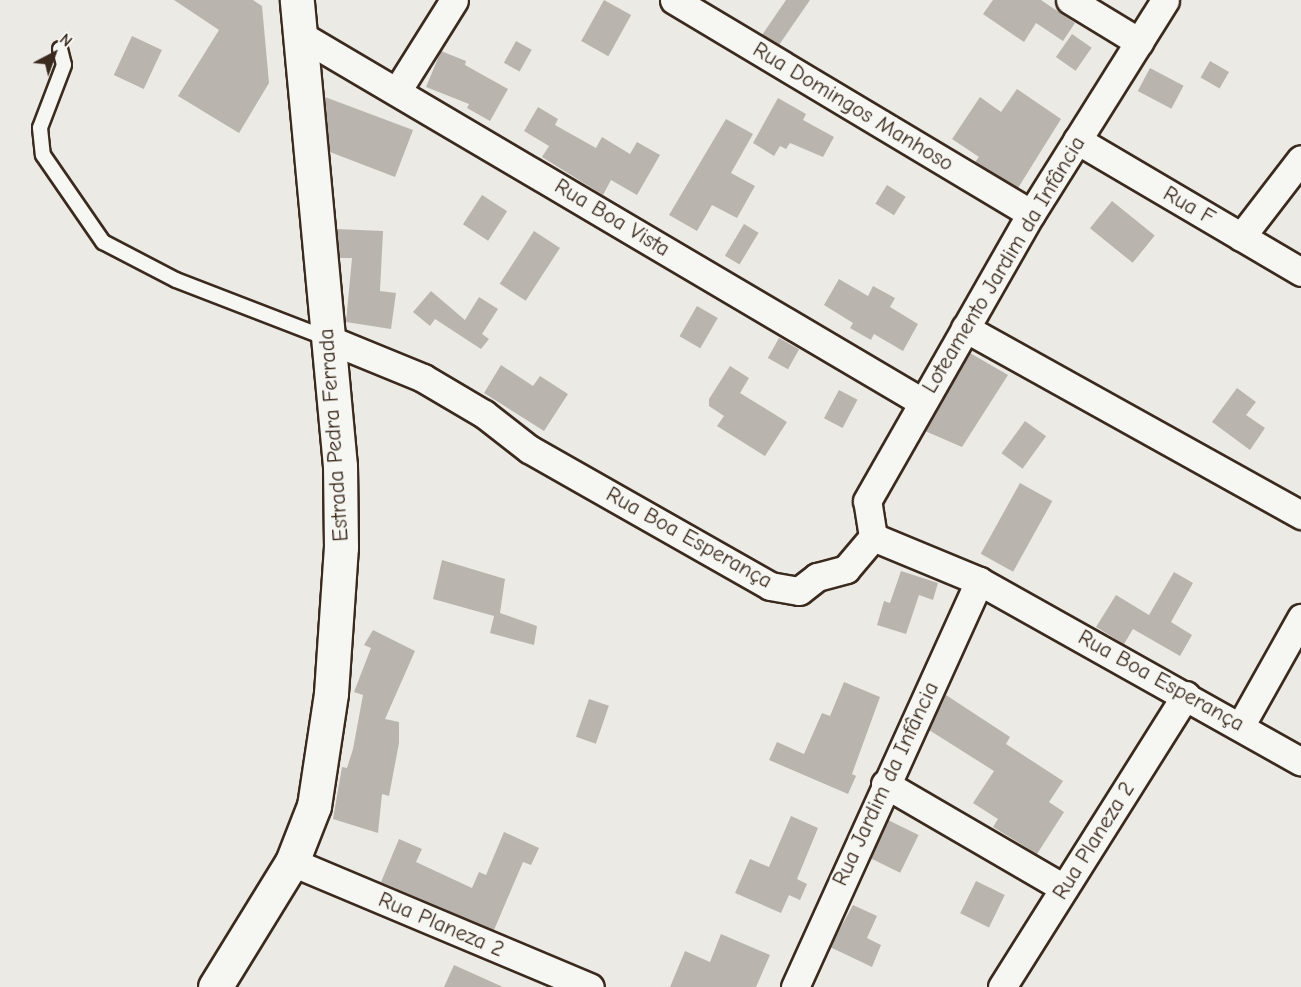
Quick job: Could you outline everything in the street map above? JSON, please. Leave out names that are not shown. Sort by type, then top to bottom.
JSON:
[{"type":"street","name":"Estrada Pedra Ferrada","points":[[215,987],[292,862],[314,806],[331,693],[342,547],[340,466],[297,0]]},
{"type":"street","points":[[397,91],[454,0]]},
{"type":"street","name":"Rua Domingos Manhoso","points":[[674,0],[1031,214]]},
{"type":"street","points":[[1070,0],[1139,42]]},
{"type":"street","name":"Loteamento Jardim da Infância","points":[[873,537],[867,501],[1031,214],[1164,0]]},
{"type":"street","name":"Rua Boa Vista","points":[[300,35],[922,402]]},
{"type":"street","name":"Rua F","points":[[1077,140],[1301,272]]},
{"type":"street","points":[[1241,237],[1301,159]]},
{"type":"street","points":[[964,328],[1301,515]]},
{"type":"street","name":"Rua Boa Esperança","points":[[328,339],[423,378],[484,414],[529,449],[770,586],[799,591],[817,577],[846,569],[873,537],[979,581],[1241,725],[1301,762]]},
{"type":"street","name":"Rua Jardim da Infância","points":[[795,987],[885,784],[979,581]]},
{"type":"street","points":[[1241,725],[1301,618]]},
{"type":"street","name":"Rua Planeza 2","points":[[1002,987],[1186,695]]},
{"type":"street","points":[[885,784],[1064,888]]},
{"type":"street","name":"Rua Planeza 2","points":[[292,862],[590,987]]},
{"type":"lane","points":[[60,49],[64,65],[40,128],[43,155],[103,242],[176,280],[328,339]]},
{"type":"building","points":[[174,0],[253,0],[262,6],[269,83],[239,133],[178,96],[219,30]]},
{"type":"building","points":[[604,0],[631,15],[608,56],[581,41]]},
{"type":"building","points":[[786,0],[810,0],[779,45],[762,35]]},
{"type":"building","points":[[993,0],[1041,0],[1075,23],[1063,41],[1036,23],[1024,42],[983,14]]},
{"type":"building","points":[[1072,34],[1092,48],[1076,71],[1056,57]]},
{"type":"building","points":[[132,36],[162,50],[144,89],[114,75]]},
{"type":"building","points":[[516,41],[532,50],[520,72],[504,63]]},
{"type":"building","points":[[441,51],[466,61],[465,65],[508,89],[490,121],[467,108],[469,104],[426,87]]},
{"type":"building","points":[[1210,61],[1229,72],[1220,88],[1200,77]]},
{"type":"building","points":[[1150,68],[1184,86],[1171,109],[1138,91]]},
{"type":"building","points":[[1017,89],[1061,119],[1018,188],[975,162],[979,157],[952,139],[980,97],[1001,112]]},
{"type":"building","points":[[325,97],[413,130],[395,177],[330,152]]},
{"type":"building","points":[[778,98],[806,114],[803,120],[834,137],[823,157],[790,143],[786,149],[780,146],[774,156],[753,143]]},
{"type":"building","points":[[538,107],[558,119],[555,125],[596,148],[602,137],[630,154],[637,142],[660,155],[637,195],[611,180],[603,195],[542,157],[549,146],[524,131]]},
{"type":"building","points":[[726,119],[753,134],[731,173],[755,186],[737,218],[712,205],[697,231],[669,215]]},
{"type":"building","points":[[887,185],[906,197],[894,215],[875,204]]},
{"type":"building","points":[[482,195],[507,211],[488,241],[463,224]]},
{"type":"building","points":[[1112,201],[1155,236],[1133,263],[1090,228]]},
{"type":"building","points":[[744,224],[759,233],[740,264],[725,256]]},
{"type":"building","points":[[337,229],[383,231],[380,291],[396,293],[391,329],[346,322],[352,258],[340,258]]},
{"type":"building","points":[[534,231],[560,248],[526,301],[500,284]]},
{"type":"building","points":[[839,279],[868,296],[873,286],[895,298],[890,307],[918,324],[903,351],[874,334],[871,340],[850,328],[853,323],[824,305]]},
{"type":"building","points":[[431,291],[465,320],[479,297],[498,309],[482,334],[489,339],[481,349],[435,319],[430,326],[413,312]]},
{"type":"building","points":[[697,306],[718,318],[700,348],[680,336]]},
{"type":"building","points":[[779,338],[799,349],[788,369],[768,358]]},
{"type":"building","points":[[970,353],[1008,375],[962,447],[925,431]]},
{"type":"building","points":[[501,365],[533,386],[540,376],[568,394],[544,431],[484,393]]},
{"type":"building","points":[[730,366],[749,378],[740,393],[787,422],[765,456],[717,426],[724,416],[709,406],[709,399]]},
{"type":"building","points":[[1237,388],[1256,402],[1246,415],[1265,428],[1250,450],[1212,422]]},
{"type":"building","points":[[839,390],[858,400],[843,428],[824,418]]},
{"type":"building","points":[[1025,421],[1046,436],[1023,469],[1001,453]]},
{"type":"building","points":[[1020,483],[1052,501],[1013,572],[981,554]]},
{"type":"building","points":[[442,560],[505,579],[500,613],[537,626],[534,645],[490,633],[494,616],[433,599]]},
{"type":"building","points":[[901,571],[938,583],[933,600],[919,595],[906,634],[877,625],[884,601],[890,603]]},
{"type":"building","points":[[1174,572],[1193,583],[1171,622],[1192,635],[1180,656],[1133,629],[1124,644],[1096,627],[1116,595],[1149,615]]},
{"type":"building","points":[[373,630],[415,651],[385,719],[399,722],[399,743],[389,796],[382,794],[378,833],[333,819],[342,767],[347,768],[353,749],[363,695],[354,692],[371,648],[364,645]]},
{"type":"building","points":[[844,682],[880,697],[852,774],[856,776],[848,794],[769,760],[777,742],[804,754],[822,713],[830,716]]},
{"type":"building","points":[[946,695],[1010,737],[1006,744],[1063,781],[1049,802],[1064,812],[1037,854],[993,827],[998,819],[973,803],[994,771],[929,730]]},
{"type":"building","points":[[589,699],[609,706],[596,744],[576,737]]},
{"type":"building","points":[[791,816],[818,828],[797,879],[807,884],[800,900],[789,895],[781,913],[735,893],[750,859],[769,867]]},
{"type":"building","points":[[888,820],[919,835],[900,873],[870,858]]},
{"type":"building","points":[[504,832],[539,848],[531,865],[523,862],[494,930],[381,882],[399,839],[422,849],[416,862],[472,888],[479,872],[486,875]]},
{"type":"building","points":[[976,881],[1005,895],[989,927],[960,913]]},
{"type":"building","points":[[853,905],[877,916],[867,938],[881,945],[872,967],[830,947]]},
{"type":"building","points":[[721,934],[770,955],[756,987],[670,987],[685,951],[710,962]]},
{"type":"building","points":[[454,965],[503,987],[444,987]]}]
